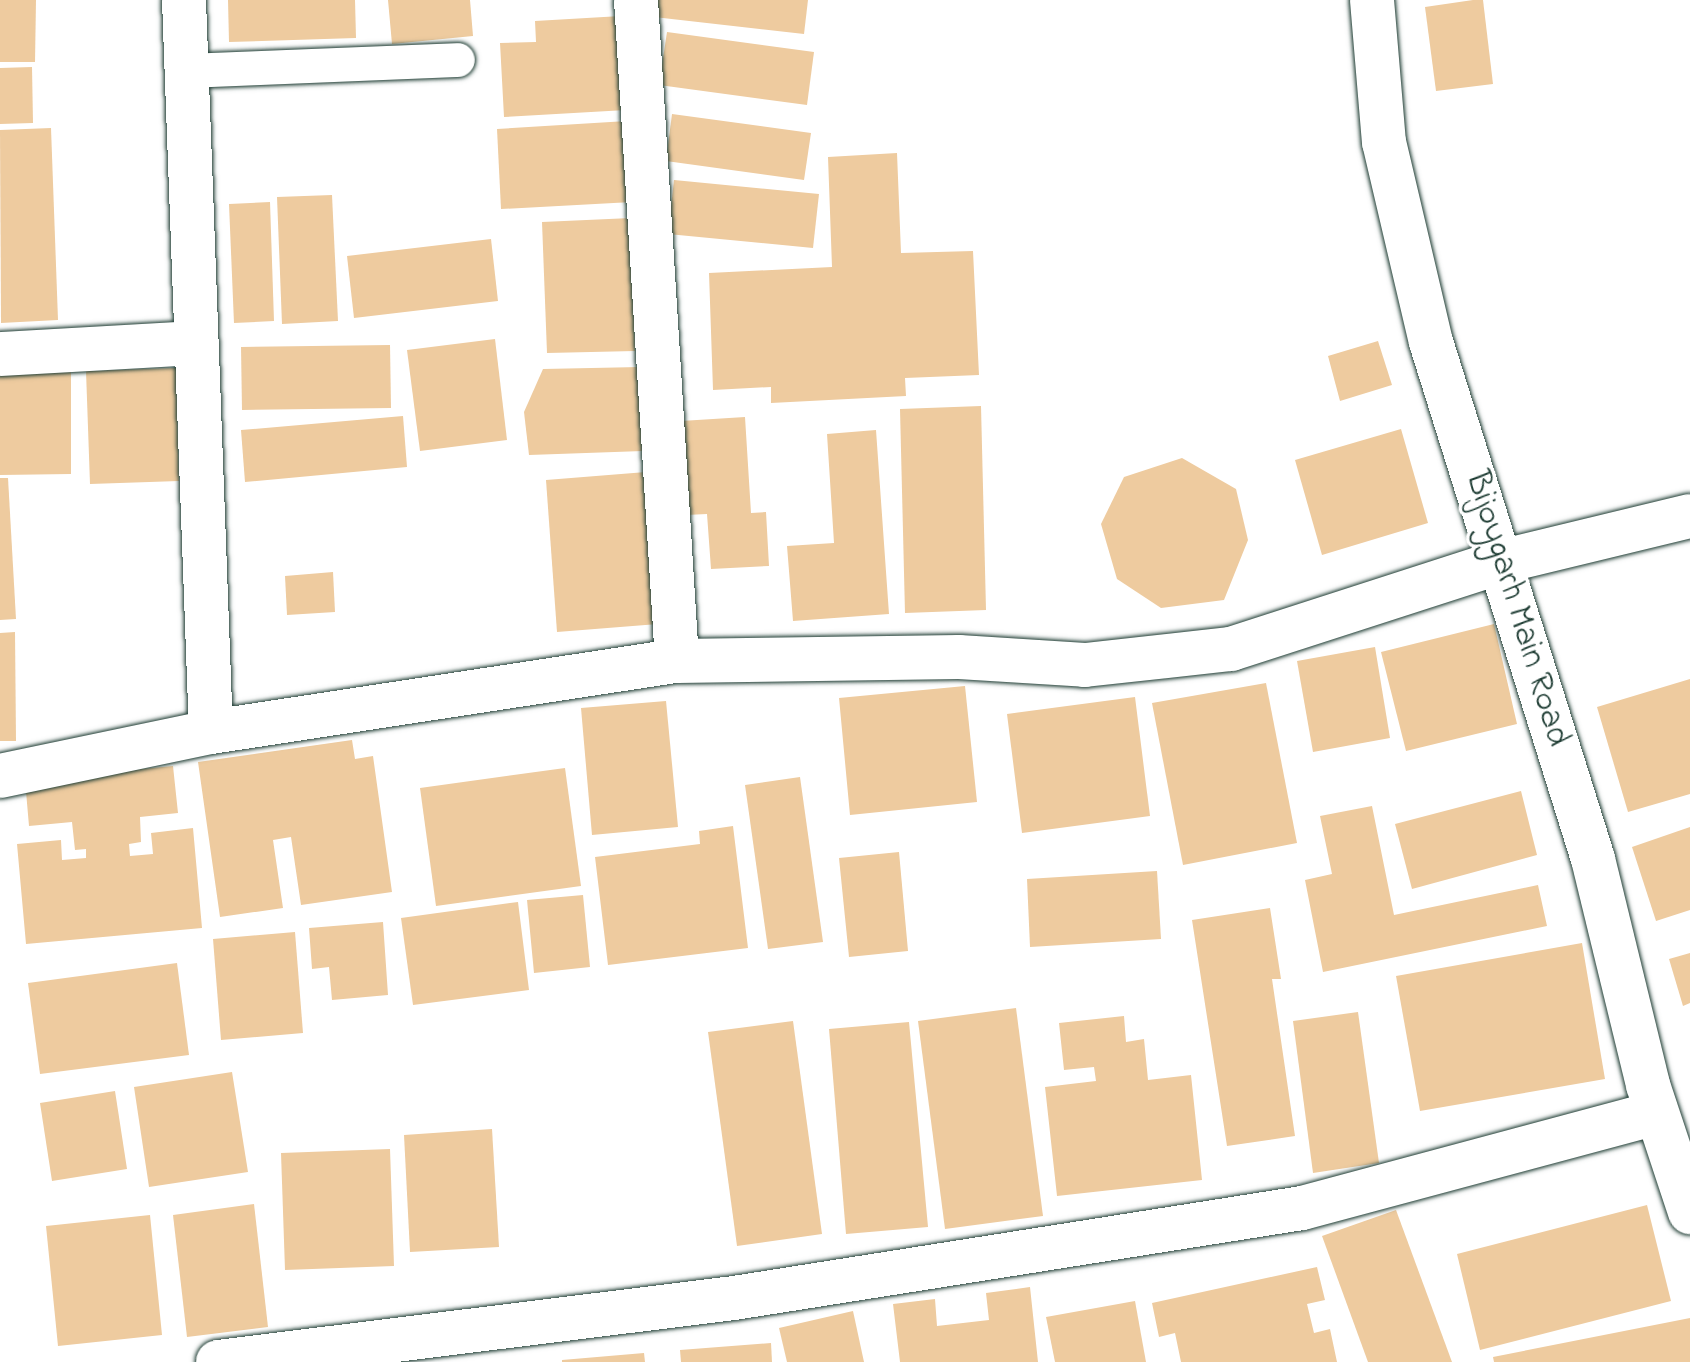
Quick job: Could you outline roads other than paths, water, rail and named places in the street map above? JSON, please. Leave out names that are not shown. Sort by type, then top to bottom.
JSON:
[{"type":"street","points":[[184,0],[211,732]]},
{"type":"street","points":[[636,0],[677,661]]},
{"type":"street","name":"Bijoygarh Main Road","points":[[1372,0],[1384,142],[1431,342],[1504,561],[1593,859],[1657,1113],[1690,1212]]},
{"type":"street","points":[[0,354],[196,343]]},
{"type":"street","points":[[0,776],[211,732],[677,661],[959,657],[1085,665],[1231,649],[1504,561],[1690,516]]},
{"type":"street","points":[[218,1362],[734,1298],[1302,1208],[1657,1113]]},
{"type":"lane","points":[[185,71],[458,60]]}]
